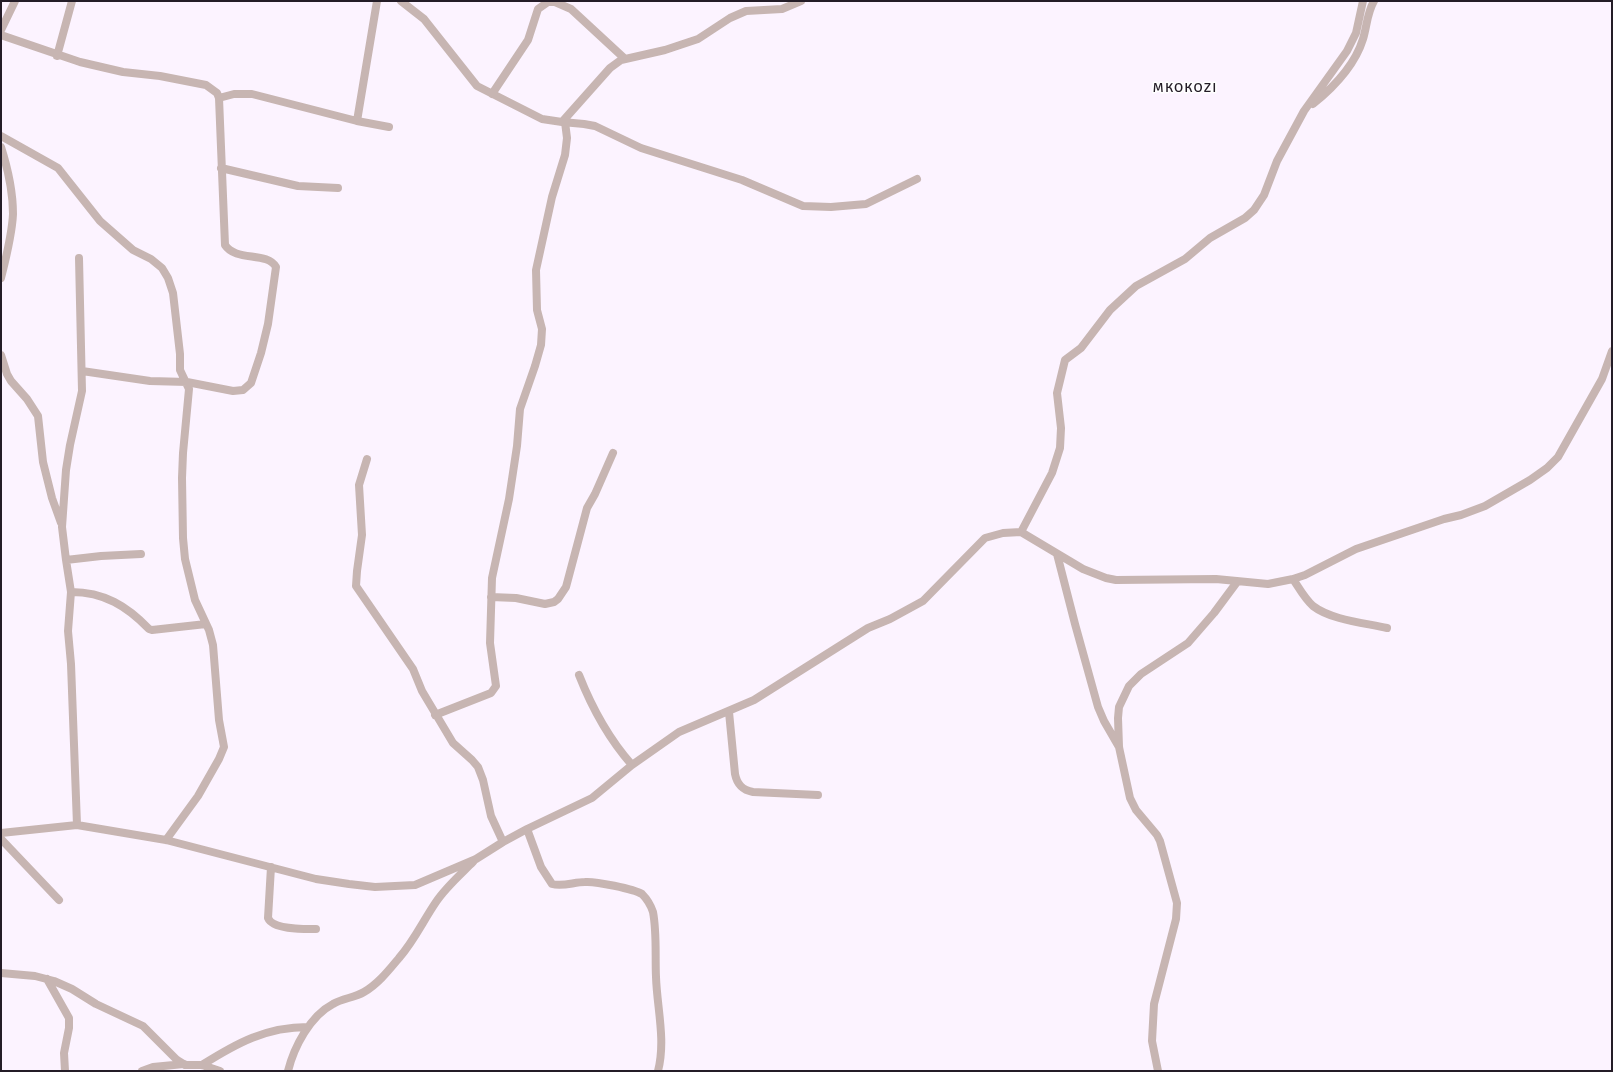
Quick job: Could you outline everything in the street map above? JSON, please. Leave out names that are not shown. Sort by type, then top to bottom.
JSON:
[{"type":"street","points":[[1,30],[15,1]]},
{"type":"street","points":[[57,56],[72,1]]},
{"type":"street","points":[[357,121],[377,1]]},
{"type":"street","points":[[401,1],[424,20],[481,90],[542,119],[595,126],[641,148],[742,180],[803,206],[831,207],[866,204],[917,180]]},
{"type":"street","points":[[564,122],[610,68],[624,58],[641,56],[698,39],[730,18],[746,11],[782,8],[801,1]]},
{"type":"street","points":[[1021,532],[1052,473],[1060,448],[1062,428],[1057,393],[1066,359],[1081,348],[1110,310],[1136,286],[1184,259],[1210,238],[1245,218],[1254,210],[1264,195],[1277,162],[1304,111],[1347,51],[1356,33],[1363,1]]},
{"type":"street","points":[[1304,111],[1327,93],[1354,59],[1362,42],[1368,12],[1374,1]]},
{"type":"street","points":[[492,94],[528,40],[538,9],[548,2],[555,2],[571,9],[624,58]]},
{"type":"street","points":[[1,35],[57,56],[123,72],[206,85],[217,93],[219,98],[225,245],[234,253],[268,261],[276,268],[268,324],[258,361],[251,383],[248,387],[239,391],[233,391],[187,382],[150,381],[82,371]]},
{"type":"street","points":[[219,98],[234,94],[252,94],[357,121],[389,127]]},
{"type":"street","points":[[435,715],[491,693],[495,688],[490,643],[493,572],[509,499],[517,446],[520,409],[541,345],[542,329],[536,310],[536,270],[552,197],[565,155],[567,138],[564,122]]},
{"type":"street","points":[[1,136],[58,168],[100,221],[133,250],[151,259],[164,271],[173,293],[180,354],[180,370],[187,382],[189,392],[183,453],[183,538],[189,577],[213,645],[218,711],[224,747],[198,796],[166,840]]},
{"type":"street","points":[[1,147],[6,166],[13,212],[1,278]]},
{"type":"street","points":[[221,168],[298,186],[338,188]]},
{"type":"street","points":[[77,825],[71,664],[68,631],[71,592],[62,526],[66,470],[82,391],[79,258]]},
{"type":"street","points":[[1,833],[77,825],[166,840],[316,879],[375,887],[415,885],[476,859],[527,829],[592,798],[632,765],[679,732],[703,721],[730,712],[761,696],[868,628],[890,620],[923,601],[985,538],[1003,533],[1021,532],[1083,570],[1116,580],[1209,579],[1268,584],[1305,575],[1356,548],[1485,506],[1506,495],[1553,463],[1565,445],[1602,379],[1612,351]]},
{"type":"street","points":[[1,355],[7,374],[11,381],[27,399],[38,416],[43,462],[52,498],[62,526]]},
{"type":"street","points":[[491,597],[516,598],[545,604],[554,602],[558,599],[566,587],[587,508],[595,494],[613,453]]},
{"type":"street","points":[[367,459],[359,485],[362,536],[356,586],[412,669],[435,715],[455,746],[478,767],[483,780],[491,816],[503,842]]},
{"type":"street","points":[[66,560],[141,554]]},
{"type":"street","points":[[1057,554],[1098,707],[1119,747]]},
{"type":"street","points":[[1293,579],[1305,597],[1314,606],[1331,615],[1387,628]]},
{"type":"street","points":[[1158,1071],[1152,1041],[1154,1004],[1176,919],[1178,903],[1160,841],[1133,804],[1119,747],[1119,707],[1129,686],[1141,674],[1188,643],[1214,613],[1237,582]]},
{"type":"street","points":[[71,592],[95,593],[107,598],[129,611],[152,630],[206,624]]},
{"type":"street","points":[[579,675],[593,708],[617,749],[632,765]]},
{"type":"street","points":[[730,712],[735,774],[736,780],[740,786],[753,792],[818,796]]},
{"type":"street","points":[[527,829],[541,867],[552,884],[560,885],[592,882],[635,891],[642,895],[650,904],[654,921],[656,988],[662,1043],[661,1060],[658,1071]]},
{"type":"street","points":[[1,839],[59,900]]},
{"type":"street","points":[[288,1071],[308,1027],[332,1004],[365,992],[376,983],[412,943],[427,914],[442,893],[476,859]]},
{"type":"street","points":[[271,867],[268,918],[270,922],[291,928],[316,929]]},
{"type":"street","points":[[1,973],[35,976],[72,989],[96,1004],[143,1026],[177,1060],[184,1064]]},
{"type":"street","points":[[47,979],[69,1018],[69,1028],[64,1053],[65,1071]]},
{"type":"street","points":[[202,1066],[232,1047],[266,1032],[279,1029],[308,1027]]},
{"type":"street","points":[[142,1071],[158,1066],[184,1064],[202,1066],[220,1071]]},
{"type":"district","name":"MKOKOZI","points":[[1185,88]]}]
